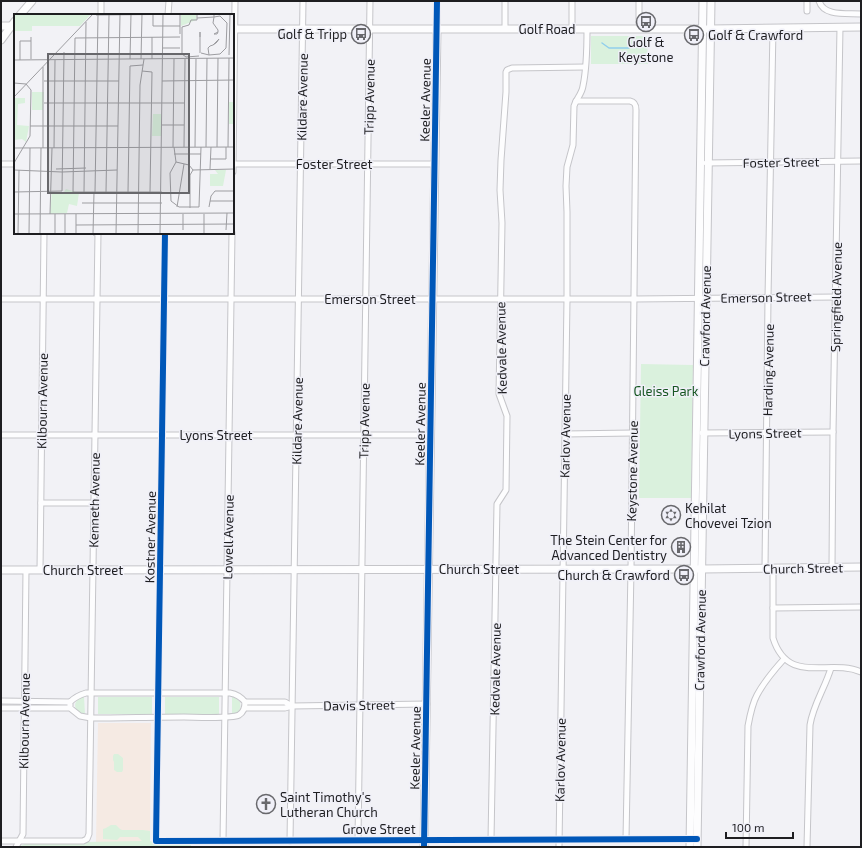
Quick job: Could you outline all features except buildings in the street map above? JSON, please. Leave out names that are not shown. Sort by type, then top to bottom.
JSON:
[{"type":"street","points":[[21,14],[32,1]]},
{"type":"street","points":[[101,1],[101,14]]},
{"type":"street","points":[[168,1],[168,14]]},
{"type":"street","points":[[234,29],[235,1]]},
{"type":"street","name":"Kildare Avenue","points":[[290,841],[303,1]]},
{"type":"street","name":"Tripp Avenue","points":[[358,840],[370,1]]},
{"type":"street","name":"Keeler Avenue","points":[[424,844],[437,1]]},
{"type":"street","points":[[505,1],[505,29]]},
{"type":"street","points":[[572,1],[572,29]]},
{"type":"street","points":[[639,1],[639,29]]},
{"type":"street","name":"Crawford Avenue","points":[[690,847],[693,839],[696,705],[706,29],[703,1]]},
{"type":"street","name":"Crawford Avenue","points":[[706,29],[710,1]]},
{"type":"street","points":[[807,1],[807,11]]},
{"type":"street","points":[[819,1],[821,7],[832,12],[861,14]]},
{"type":"street","points":[[1,26],[14,26]]},
{"type":"street","points":[[1,40],[4,32],[14,26]]},
{"type":"street","name":"Springfield Avenue","points":[[832,567],[840,27]]},
{"type":"street","name":"Golf Road","points":[[234,29],[706,29],[861,27]]},
{"type":"street","name":"Harding Avenue","points":[[773,28],[768,298],[767,433],[769,568],[773,608],[773,638],[775,646],[784,659]]},
{"type":"street","name":"Karlov Avenue","points":[[559,847],[567,299],[566,179],[567,168],[573,146],[574,106],[582,91],[586,59],[587,29]]},
{"type":"street","name":"Kedvale Avenue","points":[[492,840],[498,504],[506,490],[508,416],[499,394],[502,223],[500,190],[506,92],[505,75],[507,70],[512,68],[585,67]]},
{"type":"street","name":"Keystone Avenue","points":[[576,101],[632,101],[636,105],[631,569],[626,839]]},
{"type":"street","name":"Foster Street","points":[[704,163],[861,161]]},
{"type":"street","points":[[1,164],[14,164]]},
{"type":"street","name":"Foster Street","points":[[234,164],[435,164]]},
{"type":"street","name":"Kilbourn Avenue","points":[[40,570],[44,234]]},
{"type":"street","name":"Kenneth Avenue","points":[[19,841],[83,841],[87,839],[89,834],[97,234]]},
{"type":"street","name":"Kostner Avenue","points":[[156,841],[165,234]]},
{"type":"street","name":"Lowell Avenue","points":[[223,841],[232,234]]},
{"type":"street","name":"Emerson Street","points":[[1,299],[634,299],[836,297]]},
{"type":"street","name":"Lyons Street","points":[[700,433],[833,432]]},
{"type":"street","points":[[565,434],[632,433]]},
{"type":"street","name":"Lyons Street","points":[[1,435],[431,435]]},
{"type":"street","points":[[41,503],[94,503]]},
{"type":"street","name":"Church Street","points":[[1,570],[429,570],[861,567]]},
{"type":"street","name":"Kilbourn Avenue","points":[[16,847],[23,834],[26,570]]},
{"type":"street","points":[[773,608],[861,607]]},
{"type":"street","points":[[746,847],[748,726],[751,710],[764,684],[784,659],[797,666],[805,668],[846,668],[861,672]]},
{"type":"street","points":[[807,847],[811,716],[831,668]]},
{"type":"street","name":"Davis Street","points":[[70,705],[80,694],[86,693],[226,693],[237,695],[245,702],[285,702],[292,706]]},
{"type":"street","name":"Davis Street","points":[[1,701],[70,705],[80,716],[91,718],[225,717],[238,716],[245,708],[427,704]]},
{"type":"street","points":[[245,702],[245,708]]},
{"type":"street","name":"Davis Street","points":[[1,708],[70,705]]},
{"type":"street","name":"Crawford Avenue","points":[[693,839],[697,847]]},
{"type":"street","name":"Grove Street","points":[[156,841],[358,840],[424,844],[492,840],[693,839]]},
{"type":"street","points":[[1,841],[19,841]]},
{"type":"street","points":[[282,841],[282,847]]},
{"type":"shaded area","points":[[98,723],[151,723],[150,842],[96,842]]},
{"type":"green space","points":[[591,36],[647,36],[648,64],[591,64]]},
{"type":"green space","name":"Gleiss Park","points":[[641,364],[693,365],[691,498],[639,498]]},
{"type":"green space","points":[[84,697],[85,714],[78,711],[75,706],[77,700]]},
{"type":"green space","points":[[98,697],[152,697],[152,714],[98,714]]},
{"type":"green space","points":[[165,697],[219,697],[219,714],[165,714]]},
{"type":"green space","points":[[232,697],[236,698],[240,702],[240,707],[238,712],[232,714]]},
{"type":"green space","points":[[114,754],[118,754],[123,758],[122,772],[117,772],[114,770]]},
{"type":"green space","points":[[111,825],[116,825],[122,830],[150,831],[150,841],[159,844],[191,844],[191,847],[18,847],[27,843],[142,841],[138,837],[120,837],[117,840],[103,839],[103,829]]},
{"type":"waterway","points":[[602,43],[609,48],[629,48]]},
{"type":"cycle path","points":[[424,847],[437,1]]},
{"type":"cycle path","points":[[165,234],[156,841],[697,839]]},
{"type":"place","name":"Golf & Keystone","points":[[646,22]]},
{"type":"place","name":"Golf & Tripp","points":[[361,34]]},
{"type":"place","name":"Golf & Crawford","points":[[694,35]]},
{"type":"place","name":"Kehilat Chovevei Tzion","points":[[671,515]]},
{"type":"place","name":"The Stein Center for Advanced Dentistry","points":[[681,547]]},
{"type":"place","name":"Church & Crawford","points":[[684,575]]},
{"type":"place","name":"Saint Timothy's Lutheran Church","points":[[266,804]]}]
